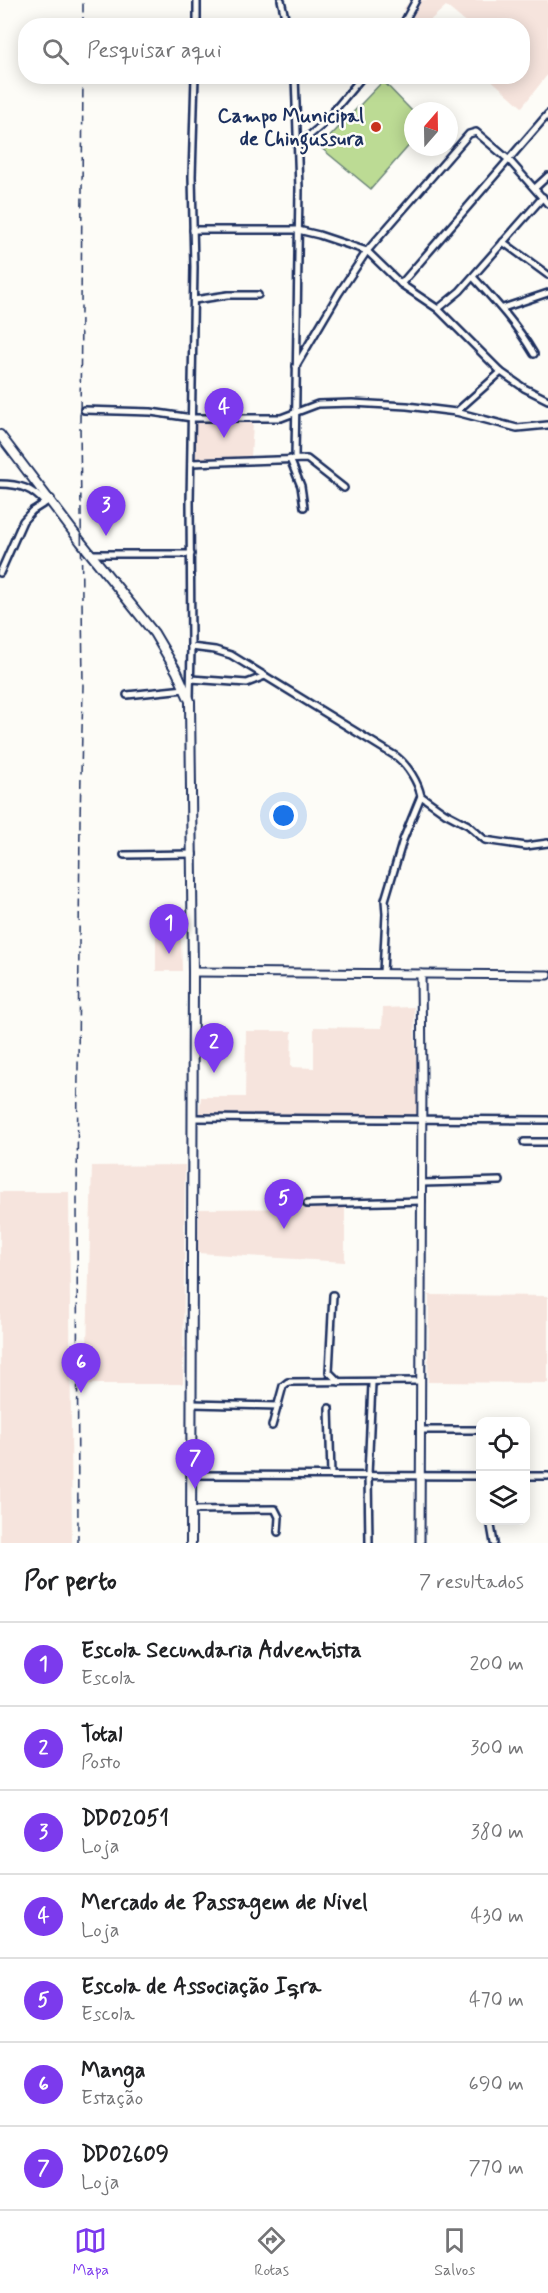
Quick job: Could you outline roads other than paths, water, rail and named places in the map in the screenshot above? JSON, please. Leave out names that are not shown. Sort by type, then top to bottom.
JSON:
[{"type":"main road","points":[[0,435],[48,501],[154,633],[190,701],[194,972],[192,1543]]},
{"type":"street","points":[[197,0],[197,18]]},
{"type":"street","points":[[281,0],[285,18]]},
{"type":"street","points":[[406,18],[416,0]]},
{"type":"street","points":[[190,701],[194,300],[192,177],[195,84]]},
{"type":"street","points":[[295,84],[299,188],[296,414],[292,459],[301,486],[304,507]]},
{"type":"street","points":[[297,145],[322,125],[356,84]]},
{"type":"street","points":[[401,284],[548,114]]},
{"type":"street","points":[[297,366],[339,293],[367,251],[470,134],[476,132],[509,160],[548,204]]},
{"type":"street","points":[[535,188],[548,176]]},
{"type":"street","points":[[438,309],[473,277],[543,197]]},
{"type":"street","points":[[193,230],[298,230],[329,237],[367,251],[401,284],[438,309],[501,372],[524,388],[548,400]]},
{"type":"street","points":[[503,242],[547,272]]},
{"type":"street","points":[[473,277],[503,308],[534,354]]},
{"type":"street","points":[[503,308],[548,293]]},
{"type":"street","points":[[194,300],[228,295],[258,295]]},
{"type":"street","points":[[456,412],[501,372]]},
{"type":"street","points":[[84,410],[151,412],[192,418],[280,418],[296,414],[309,407],[330,403],[407,406],[456,412],[517,428],[548,425]]},
{"type":"street","points":[[191,463],[292,459],[311,461],[344,488]]},
{"type":"street","points":[[0,484],[26,487],[48,501],[32,511],[23,521],[0,573]]},
{"type":"street","points":[[92,554],[191,554]]},
{"type":"street","points":[[191,647],[231,655],[397,757],[414,779],[421,796],[468,825],[485,840],[526,846],[548,843]]},
{"type":"street","points":[[191,679],[247,683],[265,676]]},
{"type":"street","points":[[127,695],[185,689]]},
{"type":"street","points":[[383,973],[385,900],[403,840],[421,796]]},
{"type":"street","points":[[124,855],[192,854]]},
{"type":"street","points":[[194,972],[548,975]]},
{"type":"street","points":[[420,1543],[421,974]]},
{"type":"street","points":[[192,1118],[548,1120]]},
{"type":"street","points":[[524,1142],[548,1142]]},
{"type":"street","points":[[422,1183],[500,1181]]},
{"type":"street","points":[[307,1204],[422,1201]]},
{"type":"street","points":[[333,1295],[330,1372],[340,1382]]},
{"type":"street","points":[[272,1426],[283,1386],[288,1382],[421,1381]]},
{"type":"street","points":[[369,1543],[368,1475],[372,1383]]},
{"type":"street","points":[[192,1404],[278,1406]]},
{"type":"street","points":[[329,1407],[331,1475]]},
{"type":"street","points":[[421,1430],[476,1430]]},
{"type":"street","points":[[191,1475],[476,1476]]},
{"type":"street","points":[[530,1476],[548,1476]]},
{"type":"street","points":[[191,1510],[275,1509],[279,1517],[278,1532]]},
{"type":"street","points":[[491,1525],[494,1543]]},
{"type":"railway","points":[[83,0],[83,18]]},
{"type":"railway","points":[[78,1543],[77,1195],[83,686],[80,423],[83,84]]},
{"type":"place","name":"Campo Municipal de Chingussura","points":[[376,127]]},
{"type":"place","name":"Mercado de Passagem de Nivel","points":[[224,438]]},
{"type":"place","name":"DD02051","points":[[106,536]]},
{"type":"place","name":"Escola Secundaria Adventista","points":[[169,954]]},
{"type":"place","name":"Total","points":[[214,1073]]},
{"type":"place","name":"Escola de Associação Iqra","points":[[284,1229]]},
{"type":"place","name":"Manga","points":[[81,1393]]},
{"type":"place","name":"DD02609","points":[[195,1489]]}]
